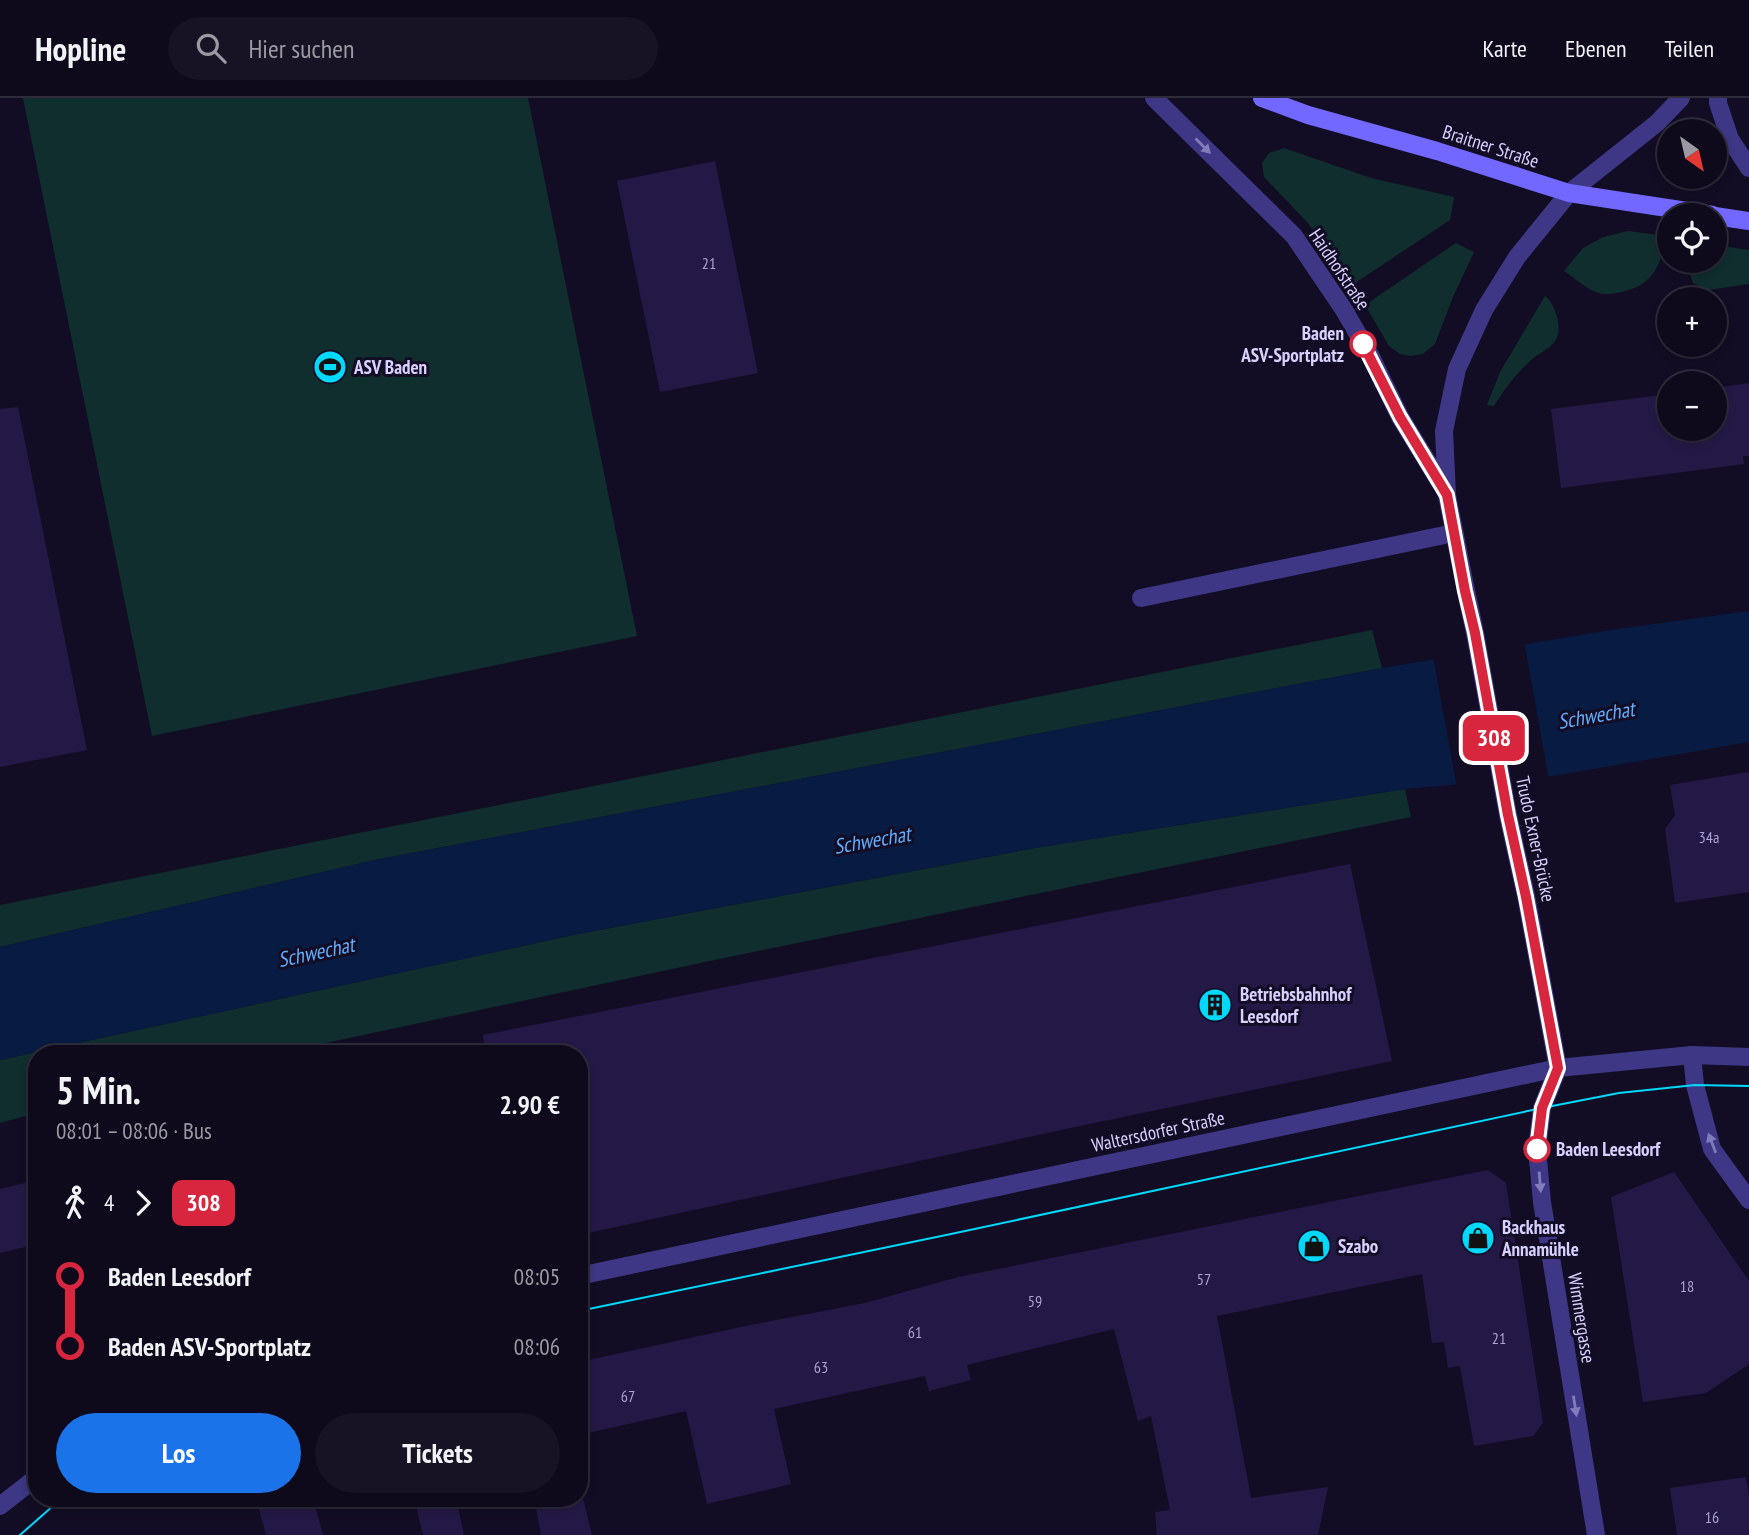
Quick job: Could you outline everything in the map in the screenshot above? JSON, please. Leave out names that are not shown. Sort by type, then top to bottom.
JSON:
[{"type":"main road","name":"Braitner Straße","points":[[1262,98],[1308,115],[1437,151],[1569,193],[1657,206]]},
{"type":"main road","name":"Braitner Straße","points":[[1727,217],[1749,221]]},
{"type":"street","name":"Haidhofstraße","points":[[1154,98],[1294,236],[1344,310],[1371,356],[1400,417],[1447,495]]},
{"type":"street","points":[[1447,495],[1444,431],[1457,369],[1484,310],[1517,257],[1569,193],[1657,123],[1681,98]]},
{"type":"street","points":[[1718,98],[1730,139],[1749,168]]},
{"type":"street","name":"Trudo Exner-Brücke","points":[[1447,495],[1558,1068]]},
{"type":"street","points":[[1141,598],[1454,533]]},
{"type":"street","points":[[1692,1055],[1695,1084],[1712,1149],[1749,1200]]},
{"type":"street","name":"Waltersdorfer Straße","points":[[588,1274],[1558,1068],[1692,1055],[1749,1057]]},
{"type":"street","name":"Wimmergasse","points":[[1558,1068],[1542,1108],[1537,1149],[1542,1202],[1596,1535]]},
{"type":"street","points":[[0,1506],[28,1484]]},
{"type":"green space","name":"ASV Baden","points":[[23,98],[528,98],[637,636],[152,736]]},
{"type":"green space","points":[[1284,148],[1371,178],[1454,197],[1450,220],[1352,285],[1307,222],[1264,177],[1262,163],[1269,153]]},
{"type":"green space","points":[[1628,231],[1657,235],[1657,266],[1653,274],[1639,286],[1629,290],[1601,294],[1564,271],[1583,248],[1603,237]]},
{"type":"green space","points":[[1456,243],[1474,252],[1435,344],[1423,354],[1400,354],[1389,346],[1365,305]]},
{"type":"green space","points":[[1727,247],[1749,250],[1749,284],[1702,287],[1693,283],[1690,273],[1727,273]]},
{"type":"green space","points":[[1545,296],[1552,304],[1557,317],[1558,336],[1519,372],[1494,406],[1487,405],[1500,372]]},
{"type":"green space","points":[[1372,630],[1382,668],[375,860],[0,947],[0,905]]},
{"type":"green space","points":[[1405,789],[1411,817],[316,1045],[69,1045],[573,935],[1035,848]]},
{"type":"green space","points":[[28,1054],[28,1115],[0,1123],[0,1060]]},
{"type":"water","name":"Schwechat","points":[[1749,611],[1749,742],[1553,776],[1405,789],[1035,848],[573,935],[69,1045],[28,1045],[28,1054],[0,1060],[0,947],[375,860],[1382,668],[1617,629]]},
{"type":"pier","points":[[1524,641],[1549,780],[1457,788],[1433,656]]},
{"type":"building","points":[[715,161],[758,373],[660,392],[617,181]]},
{"type":"building","points":[[1749,383],[1749,456],[1743,456],[1744,464],[1561,488],[1551,409],[1657,396],[1657,441],[1727,441],[1727,386]]},
{"type":"building","points":[[18,407],[87,750],[0,767],[0,409]]},
{"type":"building","points":[[1749,772],[1749,892],[1675,903],[1665,829],[1675,815],[1670,785]]},
{"type":"building","points":[[1350,864],[1392,1061],[588,1233],[588,1045],[484,1045],[483,1035]]},
{"type":"building","points":[[1488,1170],[1506,1183],[1543,1423],[1533,1436],[1474,1446],[1460,1366],[1448,1368],[1444,1342],[1432,1343],[1422,1274],[1217,1316],[1251,1498],[1328,1487],[1318,1535],[1157,1535],[1155,1512],[1170,1510],[1151,1416],[1138,1421],[1114,1329],[967,1365],[971,1380],[929,1391],[925,1376],[774,1409],[791,1484],[707,1504],[686,1411],[588,1433],[588,1360],[865,1303],[958,1277]]},
{"type":"building","points":[[1674,1172],[1749,1281],[1749,1364],[1706,1393],[1643,1402],[1611,1197]]},
{"type":"building","points":[[28,1182],[28,1246],[0,1253],[0,1189]]},
{"type":"building","points":[[1746,1477],[1749,1535],[1677,1535],[1670,1488]]},
{"type":"building","points":[[258,1507],[315,1507],[323,1535],[266,1535]]},
{"type":"building","points":[[416,1507],[458,1507],[464,1535],[423,1535]]},
{"type":"building","points":[[536,1507],[585,1507],[592,1535],[541,1535]]},
{"type":"tram line","points":[[588,1309],[1619,1093],[1695,1085],[1749,1086]]},
{"type":"tram line","points":[[20,1535],[52,1507]]},
{"type":"bus line","name":"308","points":[[1363,344],[1400,417],[1447,495],[1558,1068],[1542,1108],[1537,1149]]},
{"type":"place","name":"Baden ASV-Sportplatz","points":[[1363,344]]},
{"type":"place","name":"ASV Baden","points":[[330,367]]},
{"type":"place","name":"Betriebsbahnhof Leesdorf","points":[[1215,1005]]},
{"type":"place","name":"Baden Leesdorf","points":[[1537,1149]]},
{"type":"place","name":"Backhaus Annamühle","points":[[1478,1238]]},
{"type":"place","name":"Szabo","points":[[1314,1246]]}]
